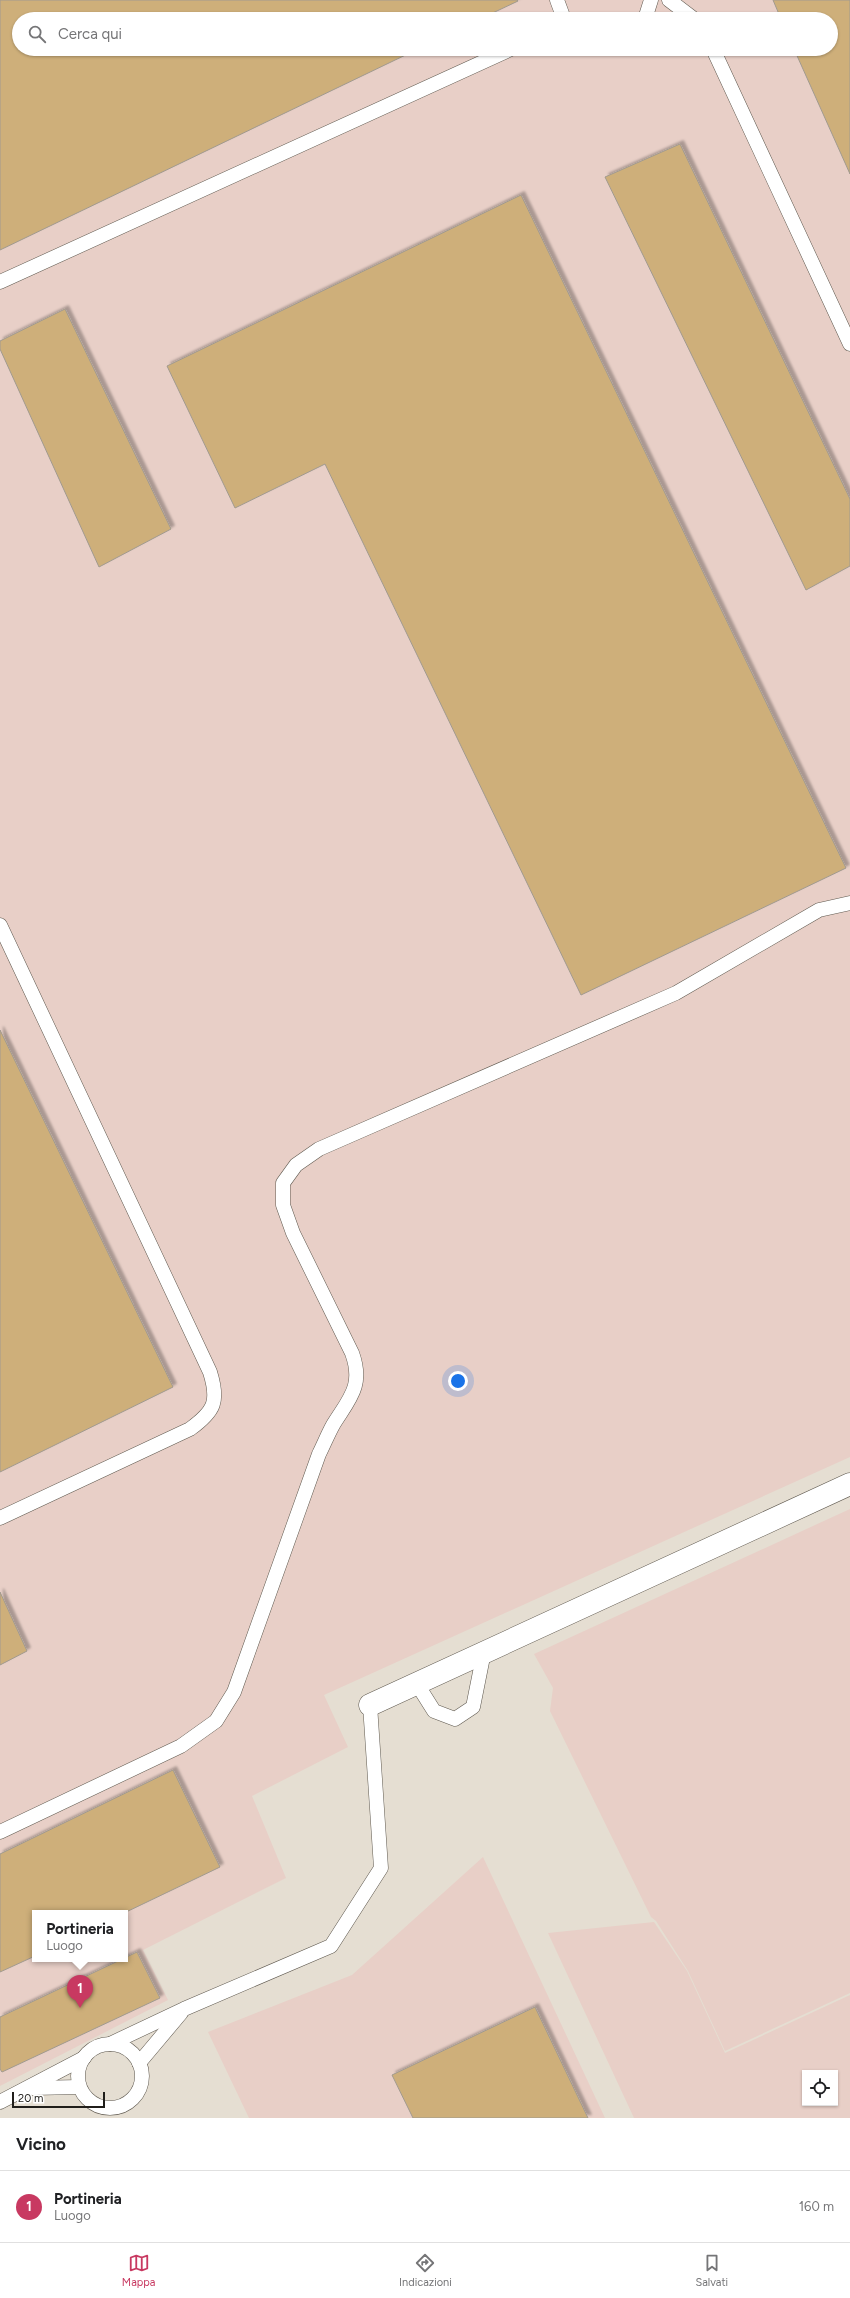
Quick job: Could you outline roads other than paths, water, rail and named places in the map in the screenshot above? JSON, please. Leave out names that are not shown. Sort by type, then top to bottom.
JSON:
[{"type":"street","points":[[370,1705],[850,1484]]},
{"type":"lane","points":[[557,0],[560,12]]},
{"type":"lane","points":[[647,12],[651,0]]},
{"type":"lane","points":[[669,0],[685,12]]},
{"type":"lane","points":[[0,282],[496,56]]},
{"type":"lane","points":[[716,56],[850,344]]},
{"type":"lane","points":[[0,1832],[181,1746],[216,1721],[234,1692],[319,1454],[333,1426],[354,1392],[358,1379],[357,1366],[352,1353],[293,1233],[283,1205],[283,1183],[296,1165],[319,1149],[676,993],[819,910],[850,903]]},
{"type":"lane","points":[[0,925],[210,1372],[215,1388],[214,1402],[210,1413],[190,1429],[0,1518]]},
{"type":"lane","points":[[417,1684],[434,1711],[455,1719],[473,1707],[484,1652]]},
{"type":"lane","points":[[0,2102],[30,2088],[84,2058],[95,2048],[110,2044],[184,2009],[331,1946],[380,1868],[370,1705]]},
{"type":"lane","points":[[139,2063],[184,2009]]},
{"type":"lane","points":[[84,2058],[79,2067],[79,2087],[84,2096],[101,2108],[112,2109],[123,2106],[132,2100],[139,2091],[142,2080],[142,2069],[129,2051],[110,2044]]},
{"type":"lane","points":[[30,2088],[79,2087]]},
{"type":"place","name":"Portineria","points":[[80,2008]]}]
